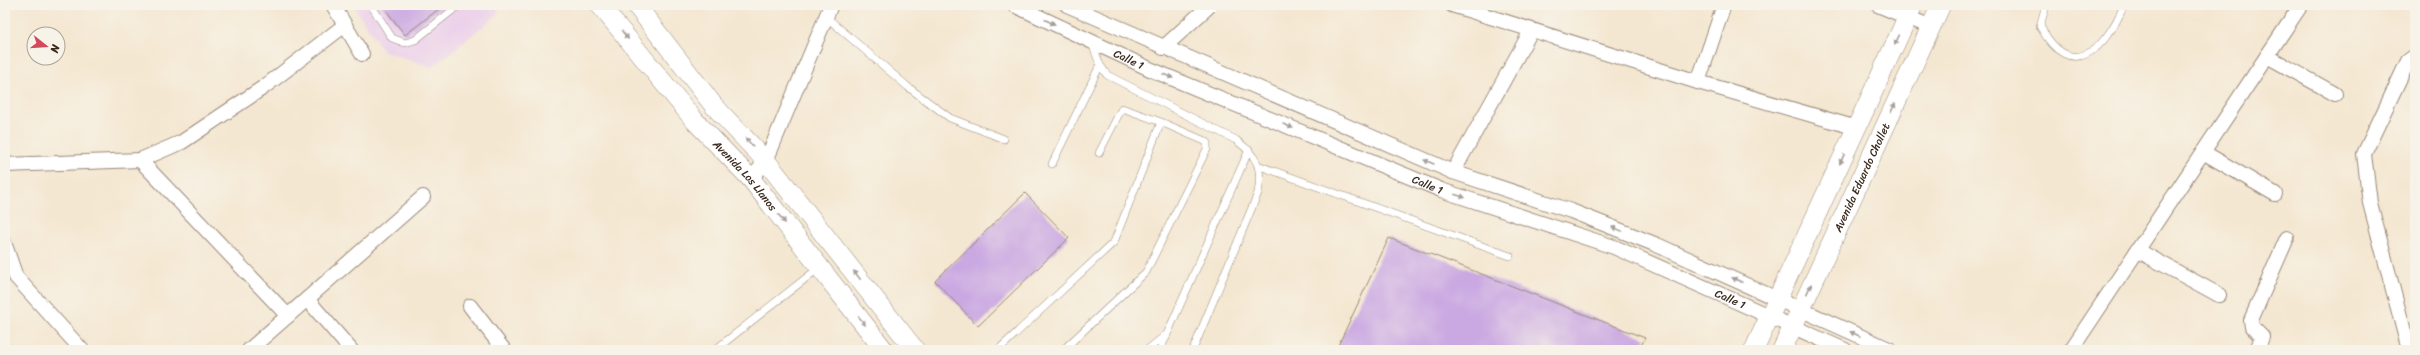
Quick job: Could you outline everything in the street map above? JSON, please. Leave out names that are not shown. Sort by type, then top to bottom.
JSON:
[{"type":"street","points":[[333,5],[362,54]]},
{"type":"street","name":"Avenida Los Llanos","points":[[600,5],[695,122],[751,179],[884,350]]},
{"type":"street","points":[[636,5],[714,106],[766,160],[915,350]]},
{"type":"street","name":"Calle 1","points":[[1014,5],[1152,70],[1441,190],[1614,247],[1771,315],[1845,350]]},
{"type":"street","name":"Calle 1","points":[[1067,5],[1163,48],[1453,172],[1571,211],[1657,245],[1801,308],[1891,350]]},
{"type":"street","points":[[1163,48],[1210,5]]},
{"type":"street","points":[[1452,5],[1531,31],[1698,82],[1857,128]]},
{"type":"street","points":[[1698,82],[1724,5]]},
{"type":"street","points":[[1878,5],[1910,12],[1931,27]]},
{"type":"street","name":"Avenida Eduardo Chollet","points":[[1782,350],[1941,5]]},
{"type":"street","points":[[2073,349],[2137,250],[2301,5]]},
{"type":"street","points":[[751,179],[766,160],[828,11]]},
{"type":"street","points":[[1754,350],[1910,12]]},
{"type":"street","points":[[5,165],[140,160],[182,142],[264,87],[345,25]]},
{"type":"street","points":[[1453,172],[1531,31]]},
{"type":"street","points":[[2267,56],[2335,94]]},
{"type":"street","points":[[2409,350],[2370,203],[2364,154],[2408,61],[2415,56]]},
{"type":"street","points":[[2202,152],[2275,194]]},
{"type":"street","points":[[140,160],[288,316]]},
{"type":"street","points":[[249,350],[423,196]]},
{"type":"street","points":[[2257,350],[2262,337],[2252,327],[2251,320],[2287,238]]},
{"type":"street","points":[[5,246],[16,277],[82,350]]},
{"type":"street","points":[[2137,250],[2219,294]]},
{"type":"street","points":[[307,299],[351,350]]},
{"type":"street","points":[[470,306],[504,350]]},
{"type":"lane","points":[[371,5],[392,38],[405,43],[415,40],[459,5]]},
{"type":"lane","points":[[2046,5],[2040,26],[2046,39],[2064,54],[2080,57],[2092,53],[2104,40],[2115,26],[2124,5]]},
{"type":"lane","points":[[828,11],[908,87],[950,118],[1004,139]]},
{"type":"lane","points":[[1091,41],[1100,65],[1107,75],[1236,140],[1249,150],[1260,166],[1261,179],[1258,193],[1193,350]]},
{"type":"lane","points":[[1052,164],[1100,65]]},
{"type":"lane","points":[[1063,350],[1146,272],[1207,149],[1207,142],[1161,122],[1122,108],[1099,153]]},
{"type":"lane","points":[[998,350],[1114,242],[1161,122]]},
{"type":"lane","points":[[1160,350],[1249,150]]},
{"type":"lane","points":[[1260,166],[1510,256]]},
{"type":"lane","points":[[716,350],[820,267]]},
{"type":"lane","points":[[1147,350],[1169,332]]},
{"type":"shaded area","points":[[353,5],[499,5],[497,15],[432,67],[383,51]]},
{"type":"building","points":[[382,5],[444,5],[405,35]]},
{"type":"building","points":[[1025,193],[1069,238],[978,326],[935,281]]},
{"type":"building","points":[[1389,238],[1645,338],[1639,350],[1336,350]]}]
